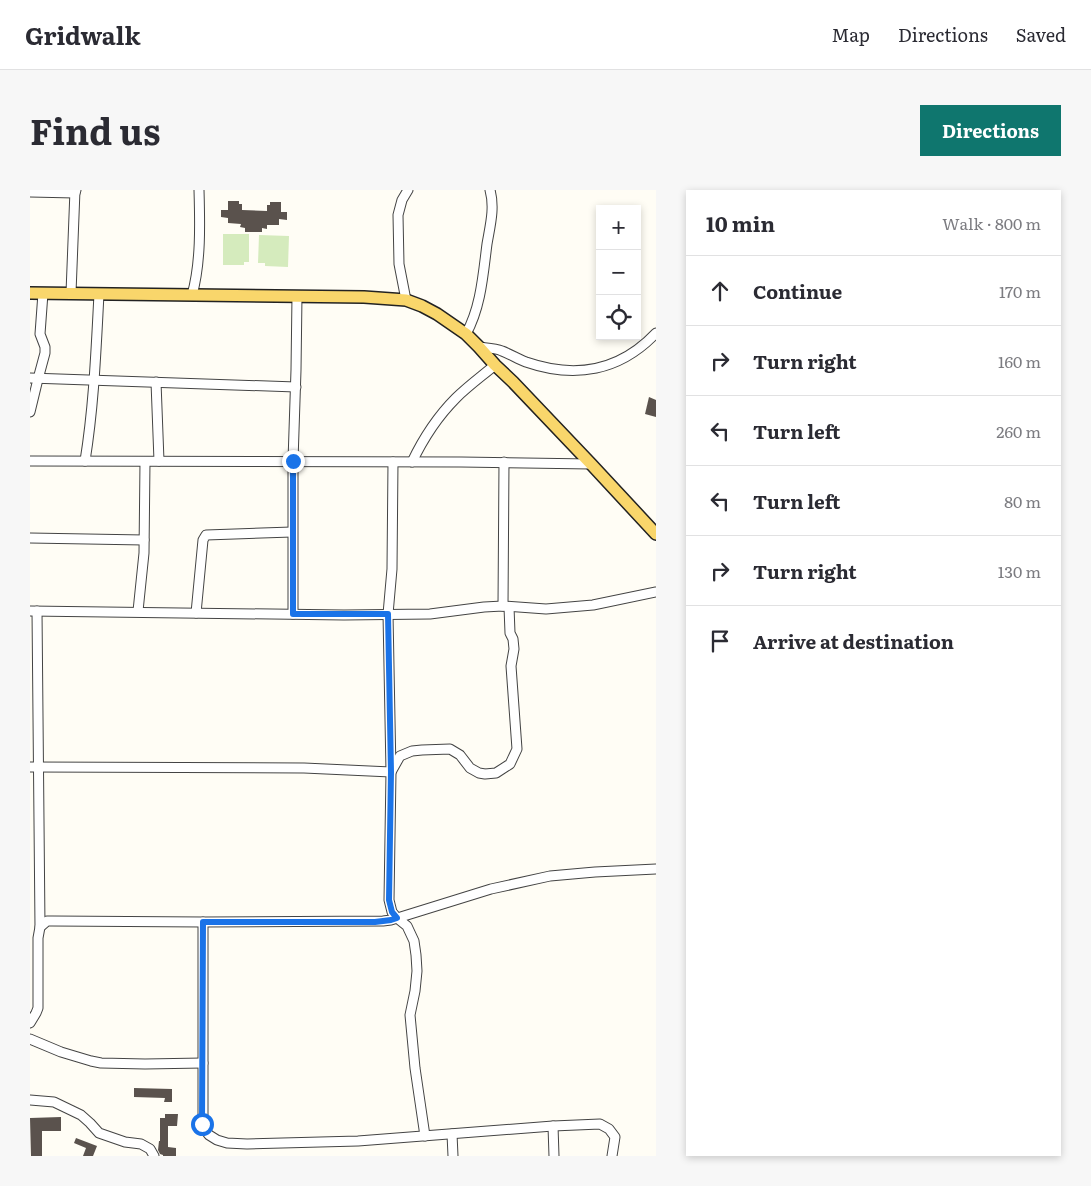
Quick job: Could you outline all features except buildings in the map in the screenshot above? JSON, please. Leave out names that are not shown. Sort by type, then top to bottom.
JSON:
[{"type":"main road","points":[[30,293],[364,297],[406,300],[422,306],[466,334],[480,347],[656,534]]},
{"type":"street","points":[[192,295],[197,274],[199,190]]},
{"type":"street","points":[[406,300],[399,264],[398,215],[402,200],[408,190]]},
{"type":"street","points":[[466,334],[471,325],[481,292],[493,205],[490,190]]},
{"type":"street","points":[[30,192],[75,191],[71,293]]},
{"type":"street","points":[[30,412],[34,378],[45,353],[45,347],[40,334],[43,293]]},
{"type":"street","points":[[85,461],[91,425],[100,294]]},
{"type":"street","points":[[293,614],[292,532],[297,296]]},
{"type":"street","points":[[480,347],[500,350],[544,367],[584,371],[600,368],[636,351],[656,333]]},
{"type":"street","points":[[412,462],[420,445],[444,411],[456,398],[495,365]]},
{"type":"street","points":[[34,378],[296,387]]},
{"type":"street","points":[[156,382],[159,461]]},
{"type":"street","points":[[30,461],[504,462],[591,464]]},
{"type":"street","points":[[138,611],[140,581],[144,567],[145,462]]},
{"type":"street","points":[[392,462],[392,569],[388,614],[391,772],[389,900],[392,912],[407,926],[414,941],[417,971],[410,1014],[415,1068],[425,1136]]},
{"type":"street","points":[[391,772],[400,756],[412,751],[450,749],[460,755],[470,768],[479,773],[496,773],[510,764],[517,749],[511,666],[514,649],[506,607],[504,462]]},
{"type":"street","points":[[196,613],[203,543],[206,535],[292,532]]},
{"type":"street","points":[[30,538],[144,540]]},
{"type":"street","points":[[30,1023],[38,1008],[38,938],[40,927],[34,767],[33,611],[430,614],[466,608],[546,609],[593,606],[656,592]]},
{"type":"street","points":[[34,767],[304,768],[391,772]]},
{"type":"street","points":[[40,927],[47,921],[375,922],[391,920],[491,889],[550,876],[656,869]]},
{"type":"street","points":[[203,922],[202,1124],[204,1130],[209,1135],[227,1143],[247,1144],[358,1141],[600,1124],[613,1132],[615,1137],[612,1156]]},
{"type":"street","points":[[30,1039],[61,1052],[101,1063],[203,1063]]},
{"type":"street","points":[[30,1100],[54,1102],[81,1115],[99,1132],[124,1142],[141,1144],[150,1150],[154,1156]]},
{"type":"street","points":[[554,1126],[554,1156]]},
{"type":"street","points":[[452,1134],[453,1156]]},
{"type":"green space","points":[[223,234],[249,234],[249,262],[244,262],[244,265],[223,265]]},
{"type":"green space","points":[[259,235],[289,236],[288,267],[265,266],[265,263],[258,263]]},
{"type":"route","points":[[202,1124],[203,922],[375,922],[397,918],[392,912],[389,900],[391,772],[388,614],[293,614],[293,461]]}]
